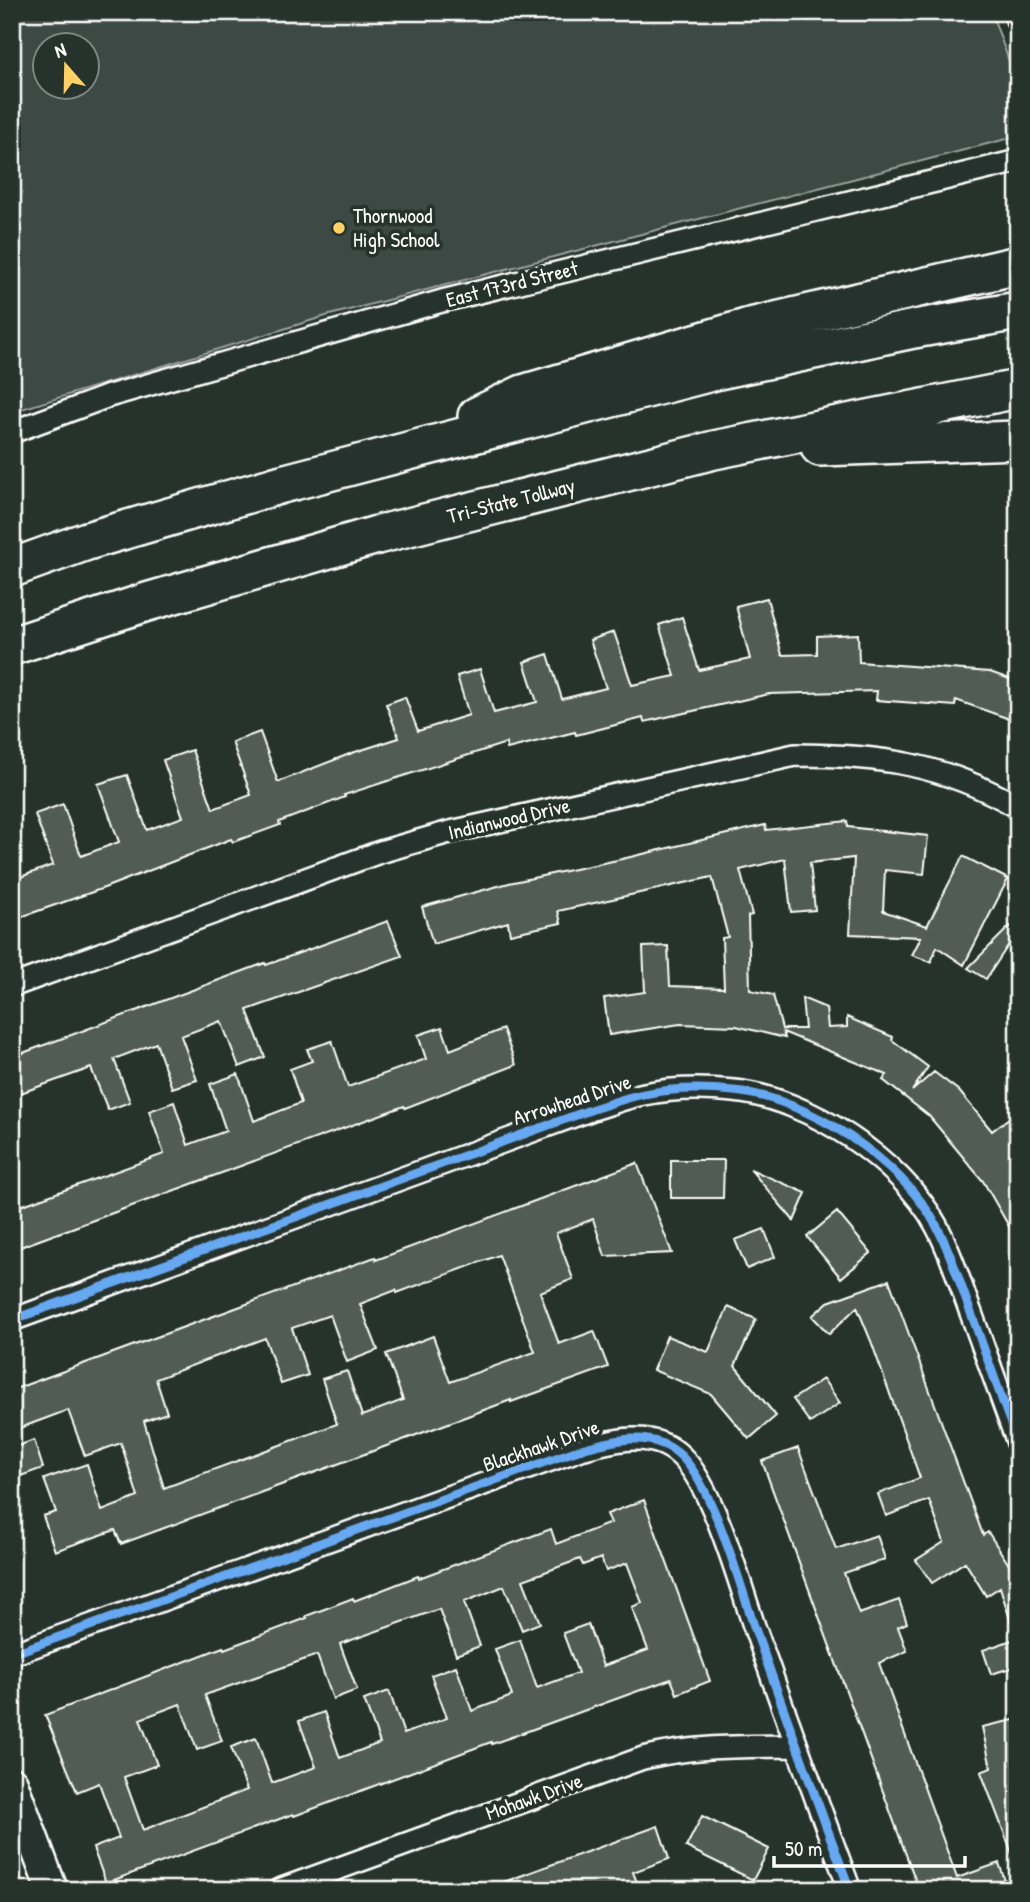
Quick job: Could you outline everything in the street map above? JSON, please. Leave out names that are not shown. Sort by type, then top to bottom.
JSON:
[{"type":"highway","points":[[397,453],[523,394],[750,327],[1018,265]]},
{"type":"highway","points":[[12,568],[87,541],[397,453],[719,370],[915,329],[1018,311]]},
{"type":"highway","name":"Tri-State Tollway","points":[[12,646],[147,602],[377,534],[714,450],[1018,389]]},
{"type":"highway","points":[[714,450],[1018,440]]},
{"type":"street","points":[[1014,12],[1018,22]]},
{"type":"street","name":"East 173rd Street","points":[[12,432],[109,396],[442,301],[1018,161]]},
{"type":"street","name":"Indianwood Drive","points":[[12,986],[380,852],[420,840],[795,755],[849,755],[895,760],[942,772],[993,792],[1018,807]]},
{"type":"street","name":"Arrowhead Drive","points":[[12,1320],[593,1109],[644,1094],[690,1090],[736,1091],[784,1102],[830,1123],[876,1154],[907,1187],[935,1223],[955,1268],[1018,1443]]},
{"type":"street","name":"Blackhawk Drive","points":[[12,1654],[581,1448],[615,1440],[641,1438],[662,1444],[681,1456],[697,1477],[719,1526],[850,1890]]},
{"type":"street","name":"Mohawk Drive","points":[[279,1890],[643,1758],[679,1749],[701,1747],[797,1746]]},
{"type":"street","points":[[12,1783],[52,1890]]},
{"type":"shaded area","name":"Thornwood High School","points":[[12,12],[991,12],[1018,85],[1018,136],[326,316],[12,412]]},
{"type":"building","points":[[767,598],[782,655],[817,654],[817,636],[858,634],[859,662],[990,672],[1018,682],[1018,722],[956,700],[955,706],[876,700],[877,691],[769,694],[644,722],[643,718],[576,735],[575,732],[507,749],[506,743],[344,795],[345,797],[279,822],[280,825],[233,842],[231,839],[12,920],[12,880],[53,865],[35,814],[63,804],[81,856],[119,842],[98,784],[127,775],[147,830],[183,817],[163,760],[192,750],[213,809],[251,795],[232,742],[260,732],[278,782],[399,738],[386,704],[405,697],[418,731],[469,715],[457,676],[480,669],[494,713],[537,702],[524,662],[548,654],[562,699],[606,688],[590,640],[614,632],[632,685],[675,676],[659,625],[682,617],[699,670],[750,659],[736,606]]},
{"type":"building","points":[[847,821],[848,827],[928,836],[924,874],[885,870],[883,911],[927,926],[963,856],[1008,879],[964,965],[937,947],[931,962],[912,955],[921,937],[850,934],[854,858],[810,863],[815,910],[791,912],[785,859],[740,870],[752,915],[748,916],[750,990],[773,995],[782,1029],[805,1029],[802,998],[826,1008],[828,1028],[847,1027],[847,1017],[893,1037],[892,1040],[928,1067],[912,1091],[934,1072],[959,1091],[992,1131],[1018,1111],[1018,1242],[983,1181],[929,1116],[883,1080],[887,1075],[783,1032],[785,1038],[736,1026],[680,1024],[609,1035],[604,998],[645,992],[643,947],[668,946],[670,986],[724,988],[722,938],[728,937],[712,877],[558,911],[561,923],[510,934],[508,922],[433,944],[422,907],[509,883],[765,825],[766,830]]},
{"type":"building","points":[[388,921],[402,956],[247,1010],[265,1057],[239,1067],[221,1021],[181,1036],[197,1080],[172,1088],[156,1043],[114,1059],[130,1102],[108,1110],[91,1068],[12,1096],[12,1057],[265,963],[266,965]]},
{"type":"building","points":[[1010,926],[1017,932],[986,979],[968,968]]},
{"type":"building","points":[[442,1027],[450,1050],[503,1029],[516,1065],[405,1108],[404,1106],[12,1250],[12,1209],[164,1154],[149,1111],[174,1102],[188,1145],[226,1131],[210,1084],[238,1074],[254,1121],[301,1103],[290,1069],[312,1061],[307,1049],[332,1041],[348,1087],[426,1059],[418,1035]]},
{"type":"building","points":[[671,1160],[724,1160],[723,1198],[671,1198]]},
{"type":"building","points":[[637,1163],[672,1253],[605,1256],[593,1219],[556,1233],[573,1279],[540,1292],[559,1344],[594,1331],[608,1367],[511,1400],[121,1544],[115,1530],[55,1551],[43,1516],[56,1512],[44,1479],[87,1464],[102,1511],[138,1497],[121,1443],[85,1456],[68,1410],[12,1431],[12,1390],[375,1257],[376,1260]],"holes":[[[499,1255],[535,1352],[450,1382],[433,1336],[386,1354],[403,1400],[362,1416],[347,1371],[322,1379],[337,1424],[164,1488],[144,1421],[167,1413],[156,1379],[265,1338],[281,1384],[308,1375],[292,1328],[330,1315],[347,1362],[378,1350],[360,1304]]]},
{"type":"building","points":[[750,1169],[806,1193],[794,1221]]},
{"type":"building","points":[[837,1212],[871,1253],[841,1278],[807,1237]]},
{"type":"building","points":[[764,1229],[775,1257],[747,1269],[735,1240]]},
{"type":"building","points":[[889,1280],[983,1535],[988,1532],[1018,1579],[1018,1628],[1013,1629],[1000,1587],[986,1596],[965,1562],[932,1583],[916,1560],[944,1542],[929,1500],[886,1516],[878,1494],[920,1478],[871,1341],[857,1307],[829,1334],[812,1316],[828,1302]]},
{"type":"building","points":[[728,1307],[756,1319],[735,1366],[776,1416],[749,1439],[711,1394],[653,1370],[667,1336],[708,1352]]},
{"type":"building","points":[[823,1379],[840,1403],[810,1423],[793,1399]]},
{"type":"building","points":[[34,1440],[43,1468],[18,1477],[12,1462],[12,1448]]},
{"type":"building","points":[[798,1448],[836,1549],[877,1535],[885,1559],[844,1573],[859,1614],[899,1600],[907,1623],[898,1627],[907,1651],[879,1663],[957,1878],[999,1863],[1008,1890],[919,1890],[762,1461]]},
{"type":"building","points":[[644,1500],[710,1681],[677,1694],[671,1679],[106,1883],[93,1848],[119,1838],[99,1783],[77,1792],[45,1715],[307,1618],[306,1616],[353,1598],[354,1601],[551,1529],[556,1544],[611,1523],[607,1514]],"holes":[[[601,1558],[606,1571],[627,1563],[642,1603],[632,1607],[648,1650],[603,1666],[588,1624],[563,1633],[578,1673],[537,1688],[520,1640],[495,1649],[512,1696],[472,1711],[456,1666],[431,1675],[447,1718],[404,1734],[389,1691],[364,1700],[380,1743],[340,1758],[324,1712],[299,1721],[316,1767],[272,1783],[256,1738],[231,1747],[247,1790],[143,1830],[124,1777],[157,1765],[140,1719],[180,1704],[197,1750],[222,1741],[205,1695],[317,1655],[333,1699],[357,1690],[340,1644],[439,1609],[456,1655],[480,1646],[464,1602],[504,1586],[522,1630],[540,1623],[523,1580],[580,1559],[583,1565]]]},
{"type":"building","points":[[1018,1638],[1018,1666],[991,1674],[983,1650]]},
{"type":"building","points":[[1018,1719],[1016,1864],[981,1772],[991,1768],[982,1727]]},
{"type":"building","points":[[702,1816],[769,1849],[753,1880],[686,1847]]},
{"type":"building","points":[[658,1826],[669,1859],[633,1872],[640,1890],[490,1890],[490,1887]]},
{"type":"cycle path","points":[[12,1320],[618,1101],[666,1091],[734,1091],[762,1096],[821,1119],[876,1156],[920,1201],[936,1225],[951,1257],[1018,1443]]},
{"type":"cycle path","points":[[12,1654],[581,1449],[620,1440],[658,1442],[681,1456],[693,1470],[714,1512],[850,1890]]},
{"type":"place","name":"Thornwood High School","points":[[339,228]]}]
